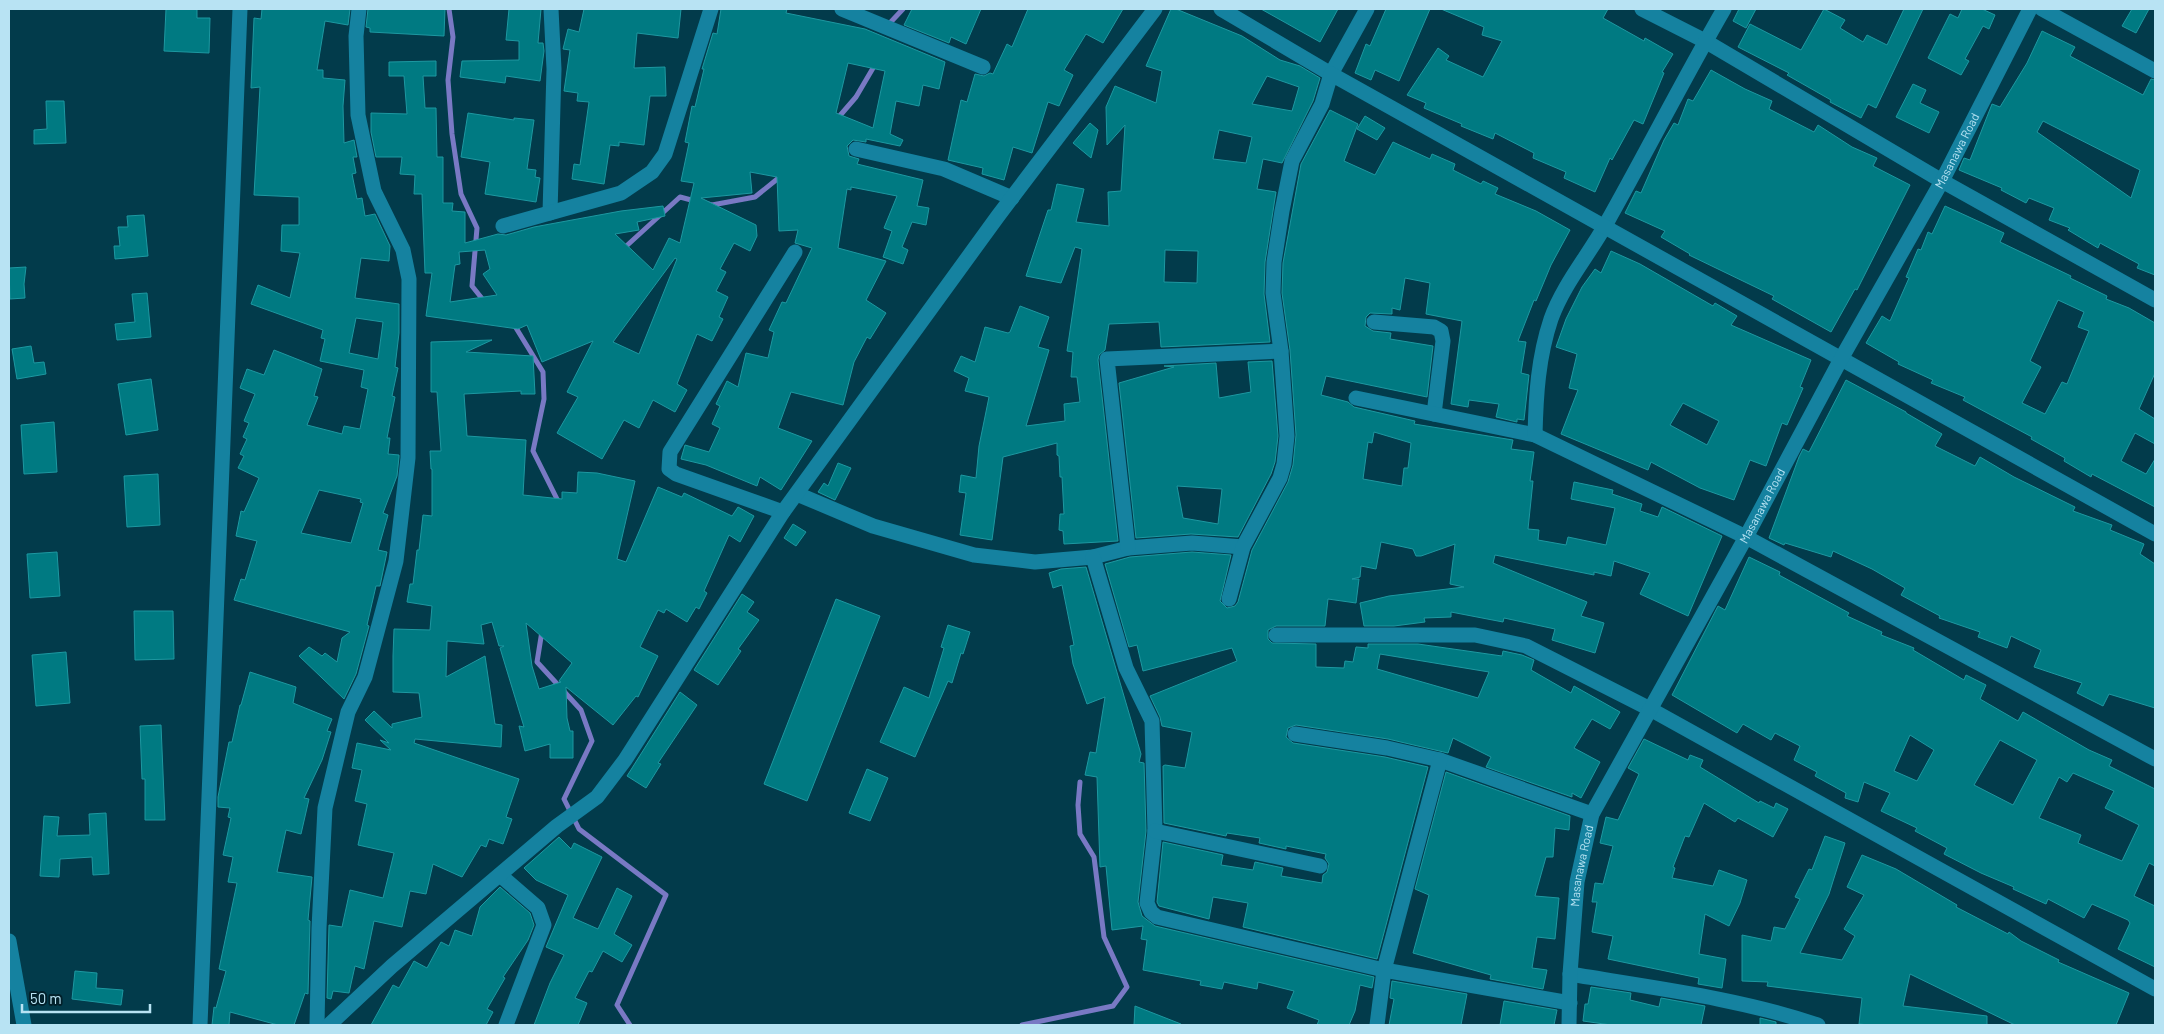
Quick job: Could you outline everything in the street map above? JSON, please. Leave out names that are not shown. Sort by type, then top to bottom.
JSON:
[{"type":"street","points":[[200,1025],[240,9]]},
{"type":"street","points":[[316,1025],[325,808],[348,712],[365,677],[396,561],[408,458],[409,279],[403,250],[374,191],[358,115],[356,36],[359,9]]},
{"type":"street","points":[[550,212],[554,69],[551,9]]},
{"type":"street","points":[[503,226],[621,193],[652,172],[665,154],[711,9]]},
{"type":"street","points":[[842,9],[983,67]]},
{"type":"street","points":[[329,1025],[392,966],[574,814],[597,798],[625,760],[783,512],[1012,198],[1155,9]]},
{"type":"street","points":[[1221,9],[1331,74],[2155,534]]},
{"type":"street","points":[[1229,599],[1244,547],[1280,478],[1284,464],[1287,436],[1281,351],[1273,293],[1274,262],[1292,161],[1322,104],[1331,74],[1367,9]]},
{"type":"street","points":[[1642,9],[1705,41],[1942,181],[2155,300]]},
{"type":"street","points":[[1535,435],[1537,380],[1543,348],[1552,318],[1563,294],[1605,226],[1724,9]]},
{"type":"street","name":"Masanawa Road","points":[[1570,1025],[1570,974],[1577,882],[1592,814],[1746,537],[1841,359],[1942,181],[2030,9]]},
{"type":"street","points":[[2042,9],[2155,70]]},
{"type":"street","points":[[856,149],[944,169],[1012,198]]},
{"type":"street","points":[[783,512],[676,474],[669,469],[670,452],[795,252]]},
{"type":"street","points":[[1374,322],[1434,327],[1441,331],[1443,340],[1434,414]]},
{"type":"street","points":[[1128,548],[1107,359],[1281,351]]},
{"type":"street","points":[[1356,398],[1535,435],[1746,537],[2155,758]]},
{"type":"street","points":[[797,494],[873,526],[974,555],[1035,562],[1093,557],[1128,548],[1192,542],[1244,547]]},
{"type":"street","points":[[1093,557],[1126,668],[1152,721],[1155,831],[1147,903],[1151,912],[1157,917],[1384,970],[1570,1003]]},
{"type":"street","points":[[1276,635],[1474,635],[1526,646],[1567,665],[1650,709],[2155,989]]},
{"type":"street","points":[[1295,734],[1387,748],[1440,760],[1592,814]]},
{"type":"street","points":[[1377,1025],[1384,970],[1440,760]]},
{"type":"street","points":[[1155,831],[1320,866]]},
{"type":"street","points":[[500,875],[538,908],[544,925],[506,1025]]},
{"type":"street","points":[[9,941],[24,1025]]},
{"type":"street","points":[[1570,974],[1750,1006],[1782,1013],[1818,1025]]},
{"type":"building","points":[[166,9],[197,9],[197,18],[210,18],[209,53],[164,51]]},
{"type":"building","points":[[262,9],[350,9],[348,25],[325,21],[317,70],[323,70],[323,78],[345,80],[343,106],[344,143],[354,140],[357,157],[353,157],[356,173],[352,174],[357,199],[362,198],[365,216],[375,214],[390,246],[389,261],[361,258],[355,298],[399,304],[399,333],[395,367],[398,368],[392,396],[395,397],[387,438],[390,438],[388,454],[399,455],[399,457],[397,476],[383,513],[388,515],[378,550],[387,552],[380,586],[376,586],[367,625],[369,626],[356,674],[344,699],[299,656],[309,647],[322,656],[325,653],[337,662],[342,638],[350,632],[234,600],[241,579],[245,580],[257,541],[236,536],[241,511],[244,512],[259,478],[238,468],[244,456],[240,454],[247,439],[243,437],[249,423],[244,421],[255,394],[240,388],[247,369],[264,375],[274,350],[322,369],[314,396],[318,397],[307,425],[342,434],[344,426],[360,429],[368,389],[361,387],[364,370],[320,361],[325,339],[321,338],[323,330],[251,304],[258,285],[290,298],[300,253],[281,251],[282,225],[299,225],[299,197],[254,195],[260,87],[251,88],[254,18],[261,19]],"holes":[[[356,318],[383,322],[378,359],[349,353]],[[319,490],[361,499],[360,502],[363,503],[351,543],[301,533]]]},
{"type":"building","points":[[368,9],[445,9],[444,36],[370,32],[370,28],[366,27]]},
{"type":"building","points":[[509,9],[541,9],[538,43],[543,43],[544,51],[540,81],[506,76],[505,83],[460,77],[462,61],[519,60],[519,41],[506,40]]},
{"type":"building","points":[[584,9],[681,9],[678,38],[637,33],[634,68],[665,67],[666,96],[650,96],[644,145],[619,142],[619,146],[610,145],[604,184],[572,179],[574,164],[580,165],[589,102],[577,101],[578,93],[564,91],[570,50],[563,49],[568,29],[579,32]]},
{"type":"building","points":[[721,9],[787,9],[786,13],[865,29],[945,62],[939,89],[923,85],[919,106],[896,101],[890,134],[903,140],[900,146],[866,139],[866,142],[853,140],[847,146],[849,156],[859,159],[857,164],[923,180],[917,206],[929,208],[926,225],[912,222],[902,247],[908,250],[903,264],[883,257],[892,231],[884,228],[897,196],[851,187],[851,190],[847,189],[838,248],[886,261],[866,300],[886,313],[870,339],[867,337],[854,362],[843,405],[791,392],[778,428],[812,441],[781,490],[760,477],[757,486],[706,465],[681,459],[685,445],[709,452],[720,428],[712,424],[720,406],[716,404],[727,381],[738,387],[746,353],[768,358],[774,332],[769,330],[782,302],[786,303],[812,248],[795,243],[798,230],[779,231],[777,177],[750,172],[752,193],[701,198],[756,225],[757,236],[750,251],[734,243],[720,269],[726,272],[716,291],[728,297],[719,317],[723,319],[712,341],[697,334],[677,384],[687,390],[675,412],[653,400],[639,428],[624,420],[602,459],[557,433],[578,397],[567,392],[593,341],[542,362],[527,325],[518,329],[426,316],[432,273],[425,273],[422,194],[414,194],[415,175],[400,174],[402,157],[376,157],[371,132],[371,113],[407,114],[404,76],[389,76],[389,62],[436,61],[436,76],[423,76],[425,108],[436,108],[437,157],[443,157],[443,203],[453,203],[452,211],[465,212],[465,243],[534,227],[621,211],[663,206],[665,216],[637,222],[639,230],[615,234],[653,270],[669,238],[680,243],[694,183],[681,181],[689,143],[685,142],[692,106],[695,107],[704,69],[702,69],[713,33],[717,34]],"holes":[[[848,63],[885,71],[873,128],[836,113]],[[485,250],[490,269],[483,274],[497,295],[450,302],[455,265],[460,264],[459,252]],[[675,258],[677,259],[639,354],[613,342]]]},
{"type":"building","points":[[912,9],[981,9],[966,44],[951,37],[949,43],[904,25]]},
{"type":"building","points":[[1028,9],[1123,9],[1103,43],[1086,34],[1064,70],[1073,75],[1059,106],[1048,102],[1032,153],[1013,147],[1004,180],[982,174],[983,168],[948,160],[961,100],[967,102],[975,74],[984,76],[990,73],[993,74],[1007,44],[1012,47]]},
{"type":"building","points":[[1171,9],[1176,9],[1242,36],[1280,60],[1300,66],[1320,78],[1313,101],[1282,163],[1263,159],[1257,189],[1276,192],[1265,262],[1264,294],[1270,342],[1161,347],[1159,322],[1109,324],[1105,350],[1099,355],[1098,360],[1118,541],[1064,544],[1063,531],[1059,530],[1060,514],[1064,514],[1062,477],[1060,477],[1057,443],[1003,457],[992,540],[960,535],[966,493],[959,492],[961,475],[976,478],[979,446],[989,397],[965,391],[969,378],[954,371],[961,356],[975,362],[985,327],[1010,332],[1020,306],[1049,317],[1038,347],[1049,350],[1026,426],[1065,421],[1064,404],[1080,402],[1077,377],[1071,377],[1073,352],[1067,351],[1082,249],[1075,247],[1061,283],[1026,276],[1048,210],[1051,210],[1057,184],[1084,189],[1076,222],[1109,226],[1108,192],[1121,191],[1125,125],[1107,145],[1106,107],[1115,86],[1156,103],[1162,71],[1146,66]],"holes":[[[1267,76],[1299,87],[1292,111],[1252,104]],[[1219,130],[1252,137],[1246,163],[1213,159]],[[1165,250],[1198,251],[1197,283],[1164,282]]]},
{"type":"building","points":[[1261,9],[1338,9],[1320,42]]},
{"type":"building","points":[[1386,9],[1430,9],[1399,81],[1375,70],[1371,80],[1355,73],[1366,44],[1370,46]]},
{"type":"building","points":[[1441,9],[1608,9],[1603,18],[1644,41],[1645,38],[1673,54],[1662,72],[1664,73],[1643,124],[1634,120],[1612,160],[1610,158],[1595,192],[1564,178],[1566,172],[1533,158],[1534,153],[1495,133],[1493,139],[1461,126],[1462,124],[1424,108],[1426,103],[1407,95],[1438,48],[1449,56],[1446,60],[1483,77],[1502,41],[1482,35],[1484,27]]},
{"type":"building","points":[[1739,9],[1756,9],[1746,28],[1733,21]]},
{"type":"building","points":[[1824,9],[1845,20],[1840,28],[1863,42],[1867,35],[1887,45],[1904,9],[1923,9],[1876,108],[1868,104],[1861,118],[1830,102],[1831,100],[1787,75],[1789,73],[1738,47],[1750,24],[1801,50]]},
{"type":"building","points":[[1962,9],[1982,9],[1995,15],[1989,29],[1983,26],[1965,59],[1969,61],[1961,75],[1928,58],[1950,14],[1958,18]]},
{"type":"building","points":[[2132,9],[2149,9],[2136,33],[2122,26]]},
{"type":"building","points":[[2042,31],[2075,47],[2070,56],[2143,95],[2151,79],[2155,80],[2155,275],[2137,268],[2139,264],[2100,243],[2098,248],[2068,230],[2070,228],[2049,220],[2054,208],[2029,198],[2026,203],[2001,190],[2002,188],[1959,170],[1964,158],[1970,160],[1992,104],[2000,107],[2027,63]],"holes":[[[2043,121],[2140,170],[2131,198],[2037,132]]]},
{"type":"building","points":[[1711,70],[1745,89],[1772,101],[1769,109],[1814,132],[1818,125],[1852,147],[1877,158],[1873,166],[1910,185],[1857,290],[1855,289],[1831,332],[1772,299],[1774,296],[1689,255],[1661,237],[1665,231],[1625,213],[1636,191],[1641,193],[1664,140],[1674,123],[1678,125],[1688,99],[1693,101]]},
{"type":"building","points":[[1913,84],[1926,90],[1920,103],[1939,112],[1929,133],[1896,117]]},
{"type":"building","points":[[46,101],[64,101],[66,143],[34,144],[34,130],[47,129]]},
{"type":"building","points":[[1330,110],[1358,124],[1344,161],[1375,175],[1393,142],[1430,159],[1432,154],[1455,164],[1453,170],[1481,184],[1483,181],[1498,188],[1495,194],[1536,211],[1570,230],[1551,265],[1536,301],[1534,300],[1518,341],[1526,342],[1521,373],[1529,375],[1524,420],[1517,419],[1517,422],[1496,417],[1499,404],[1469,400],[1468,407],[1451,404],[1462,321],[1426,314],[1430,283],[1405,278],[1400,310],[1392,308],[1392,314],[1370,313],[1366,317],[1365,326],[1373,331],[1391,333],[1390,339],[1433,346],[1427,397],[1326,376],[1321,395],[1348,402],[1354,407],[1415,421],[1414,424],[1513,440],[1511,449],[1534,452],[1530,481],[1533,481],[1528,529],[1539,530],[1538,540],[1566,545],[1568,537],[1606,545],[1615,508],[1571,499],[1574,482],[1613,490],[1612,494],[1642,504],[1640,511],[1658,517],[1662,507],[1722,536],[1688,616],[1640,594],[1650,573],[1614,561],[1611,576],[1594,572],[1594,575],[1495,555],[1493,563],[1587,602],[1581,616],[1604,623],[1595,653],[1552,640],[1555,629],[1504,618],[1503,622],[1451,612],[1451,617],[1424,618],[1425,622],[1394,626],[1364,626],[1360,603],[1389,596],[1464,587],[1450,584],[1455,544],[1416,556],[1413,549],[1381,542],[1376,569],[1361,566],[1360,577],[1352,579],[1359,579],[1356,603],[1328,599],[1325,626],[1276,626],[1268,630],[1268,639],[1272,643],[1316,644],[1316,667],[1344,668],[1345,661],[1353,662],[1356,647],[1368,648],[1368,644],[1418,644],[1502,656],[1503,651],[1522,655],[1534,660],[1531,670],[1571,693],[1574,686],[1620,712],[1610,729],[1592,719],[1574,748],[1600,762],[1581,798],[1572,793],[1572,797],[1486,767],[1491,757],[1453,738],[1448,753],[1388,739],[1296,725],[1288,728],[1286,737],[1293,743],[1385,757],[1428,767],[1377,959],[1243,927],[1248,903],[1213,897],[1209,919],[1159,906],[1157,902],[1163,842],[1223,855],[1221,865],[1253,870],[1255,862],[1283,868],[1281,876],[1322,883],[1323,875],[1327,872],[1329,864],[1325,858],[1326,854],[1286,846],[1286,849],[1259,843],[1260,838],[1227,833],[1226,836],[1164,823],[1163,766],[1185,768],[1192,732],[1162,726],[1150,696],[1237,661],[1232,648],[1143,671],[1137,645],[1129,647],[1105,564],[1130,557],[1192,552],[1231,555],[1220,601],[1227,608],[1235,606],[1238,602],[1252,550],[1288,482],[1293,465],[1296,435],[1290,350],[1282,293],[1283,263],[1301,164]],"holes":[[[1374,432],[1411,443],[1408,468],[1404,468],[1402,486],[1363,479],[1368,442],[1372,443]],[[1380,654],[1489,672],[1478,698],[1377,669]]]},
{"type":"building","points":[[468,113],[514,120],[514,118],[534,120],[527,169],[536,170],[535,177],[540,178],[536,202],[485,194],[490,162],[461,157]]},
{"type":"building","points":[[1365,116],[1385,128],[1377,140],[1357,129]]},
{"type":"building","points":[[1090,123],[1098,130],[1091,158],[1073,143]]},
{"type":"building","points":[[1945,206],[2004,233],[2000,242],[2071,276],[2070,278],[2107,296],[2106,299],[2129,308],[2155,323],[2155,373],[2139,409],[2155,419],[2155,444],[2135,433],[2121,461],[2146,474],[2155,459],[2155,507],[2092,474],[2091,477],[2064,461],[2065,458],[2031,439],[2032,437],[1963,400],[1965,397],[1931,383],[1933,380],[1898,364],[1899,362],[1866,343],[1882,316],[1890,321],[1909,278],[1906,277],[1918,249],[1921,250],[1928,232],[1932,234]],"holes":[[[2058,300],[2084,312],[2078,327],[2089,331],[2067,384],[2062,382],[2045,414],[2022,403],[2041,367],[2030,361]]]},
{"type":"building","points":[[144,215],[148,256],[115,259],[114,246],[120,246],[118,227],[128,227],[127,216]]},
{"type":"building","points":[[1611,251],[1640,264],[1713,306],[1715,303],[1737,316],[1731,325],[1811,360],[1800,387],[1803,388],[1787,425],[1782,423],[1766,466],[1750,460],[1734,500],[1700,488],[1651,462],[1648,470],[1561,434],[1578,390],[1569,388],[1577,354],[1556,347],[1566,319],[1582,287],[1595,269],[1601,273]],"holes":[[[1683,403],[1719,421],[1707,445],[1670,425]]]},
{"type":"building","points":[[26,267],[25,298],[10,299],[9,268]]},
{"type":"building","points":[[147,293],[151,337],[117,340],[115,324],[135,322],[132,294]]},
{"type":"building","points":[[492,340],[466,352],[533,356],[535,394],[521,394],[521,391],[464,394],[467,436],[526,440],[523,495],[562,499],[562,492],[577,493],[578,472],[597,473],[635,481],[617,559],[626,562],[658,487],[682,497],[684,493],[732,516],[738,507],[754,516],[740,542],[729,535],[704,591],[707,593],[699,609],[696,607],[687,622],[666,609],[664,613],[658,610],[640,647],[658,656],[638,697],[636,696],[613,725],[566,687],[567,718],[570,731],[573,731],[573,758],[550,758],[550,744],[525,751],[519,726],[524,727],[500,648],[504,646],[499,646],[492,622],[481,625],[484,644],[447,641],[446,677],[485,656],[495,724],[502,725],[501,747],[415,739],[414,743],[519,779],[506,817],[512,819],[503,844],[489,839],[486,847],[481,845],[462,877],[433,864],[426,894],[410,891],[402,927],[374,921],[364,969],[355,966],[349,993],[333,991],[331,999],[327,998],[329,925],[342,927],[350,890],[383,898],[394,853],[358,845],[367,804],[355,801],[362,770],[352,768],[357,743],[391,750],[380,740],[389,743],[365,720],[374,711],[392,728],[392,724],[422,717],[419,693],[393,692],[393,656],[394,629],[430,630],[432,606],[407,602],[410,584],[413,584],[423,515],[432,516],[430,451],[441,451],[437,392],[431,392],[431,342]],"holes":[[[526,623],[572,663],[559,681],[561,682],[539,689],[532,666]]]},
{"type":"building","points":[[31,346],[34,363],[44,362],[46,374],[17,379],[12,349]]},
{"type":"building","points":[[1272,361],[1278,436],[1275,462],[1271,474],[1238,537],[1191,534],[1136,538],[1119,383],[1174,367],[1164,366],[1216,363],[1219,398],[1251,392],[1248,362]],"holes":[[[1177,486],[1222,489],[1218,524],[1183,518]]]},
{"type":"building","points":[[151,379],[158,430],[126,435],[118,384]]},
{"type":"building","points":[[1846,380],[1906,412],[1942,434],[1935,446],[1975,466],[1980,457],[2014,477],[2075,507],[2073,511],[2112,525],[2110,530],[2144,544],[2140,554],[2155,564],[2155,708],[2109,694],[2103,706],[2077,693],[2082,683],[2034,667],[2041,650],[2011,636],[2007,648],[1978,637],[1980,632],[1939,618],[1940,616],[1901,595],[1905,588],[1872,569],[1833,551],[1831,557],[1785,543],[1784,545],[1769,538],[1799,457],[1803,449],[1809,452]]},
{"type":"building","points":[[54,422],[57,472],[24,474],[21,425]]},
{"type":"building","points":[[838,463],[851,468],[835,500],[818,492],[824,483],[828,486]]},
{"type":"building","points":[[158,474],[160,525],[127,527],[124,476]]},
{"type":"building","points":[[793,524],[806,532],[796,546],[784,538]]},
{"type":"building","points":[[57,552],[60,596],[30,598],[27,554]]},
{"type":"building","points":[[1749,557],[1780,572],[1779,575],[1849,613],[1847,616],[1882,632],[1881,635],[1914,648],[1913,650],[1964,680],[1966,675],[1986,685],[1980,699],[2018,721],[2023,712],[2089,750],[2112,760],[2109,766],[2155,789],[2155,866],[2149,863],[2134,896],[2155,906],[2155,967],[2118,949],[2130,923],[2128,920],[2092,904],[2084,918],[2048,899],[2046,904],[2013,889],[2014,887],[1944,854],[1947,848],[1915,831],[1917,828],[1881,811],[1890,793],[1864,782],[1858,802],[1845,798],[1846,793],[1815,776],[1817,772],[1794,760],[1800,746],[1775,733],[1771,740],[1743,724],[1737,733],[1672,695],[1718,606],[1725,610]],"holes":[[[1910,735],[1934,750],[1917,781],[1894,771]],[[2000,740],[2037,760],[2013,805],[1974,785]],[[2073,773],[2114,791],[2105,808],[2139,825],[2122,861],[2078,843],[2081,835],[2039,818],[2059,777],[2067,782]]]},
{"type":"building","points":[[1086,567],[1141,754],[1139,762],[1144,763],[1146,831],[1138,902],[1142,916],[1155,926],[1374,977],[1372,988],[1360,985],[1355,1011],[1349,1025],[1317,1025],[1319,1020],[1287,1008],[1294,991],[1258,982],[1257,989],[1224,982],[1222,989],[1200,985],[1201,981],[1143,970],[1147,940],[1141,939],[1143,926],[1112,930],[1106,866],[1100,867],[1097,777],[1085,775],[1090,752],[1096,753],[1105,697],[1087,704],[1073,664],[1070,646],[1074,645],[1062,585],[1053,588],[1049,573],[1061,569]]},
{"type":"building","points":[[742,594],[754,602],[747,612],[759,620],[738,649],[741,651],[718,685],[694,670]]},
{"type":"building","points":[[836,599],[880,616],[807,801],[764,784]]},
{"type":"building","points":[[134,611],[173,611],[174,659],[135,660]]},
{"type":"building","points":[[948,625],[970,632],[952,683],[948,681],[915,757],[880,742],[904,687],[929,698],[944,648],[941,647]]},
{"type":"building","points":[[66,652],[70,703],[36,706],[32,655]]},
{"type":"building","points":[[250,672],[296,687],[293,703],[332,719],[327,731],[331,732],[322,760],[304,798],[309,799],[301,834],[286,830],[277,872],[312,877],[308,920],[310,921],[308,994],[305,993],[294,1025],[278,1025],[230,1012],[229,1025],[212,1025],[214,1007],[216,1008],[226,971],[219,969],[237,883],[228,882],[233,857],[223,855],[231,818],[228,817],[230,808],[218,807],[218,797],[229,742],[232,742]]},
{"type":"building","points":[[680,692],[697,705],[658,763],[661,764],[646,788],[627,776]]},
{"type":"building","points":[[161,725],[165,820],[145,820],[145,779],[142,779],[140,726]]},
{"type":"building","points":[[1644,739],[1688,760],[1690,755],[1703,760],[1700,767],[1759,803],[1760,801],[1774,808],[1776,803],[1788,809],[1773,837],[1738,818],[1735,822],[1704,803],[1689,837],[1685,836],[1673,867],[1675,868],[1672,878],[1713,886],[1719,870],[1747,880],[1740,903],[1729,926],[1705,914],[1699,954],[1726,959],[1722,988],[1698,984],[1699,978],[1608,959],[1613,936],[1592,932],[1597,902],[1592,902],[1595,883],[1603,884],[1613,846],[1600,843],[1606,817],[1618,820],[1639,774],[1628,768]]},
{"type":"building","points":[[867,769],[888,778],[870,821],[849,813]]},
{"type":"building","points":[[1446,772],[1570,816],[1569,830],[1555,828],[1553,857],[1546,857],[1535,896],[1559,898],[1555,939],[1537,937],[1532,968],[1547,970],[1543,989],[1490,979],[1491,975],[1413,953],[1429,895],[1415,889]]},
{"type":"building","points":[[106,813],[109,874],[93,875],[92,857],[60,859],[59,877],[40,876],[44,816],[59,817],[57,836],[90,835],[89,814]]},
{"type":"building","points":[[1825,836],[1845,843],[1829,894],[1800,953],[1842,960],[1855,936],[1844,929],[1864,895],[1847,887],[1862,855],[1896,869],[1957,905],[1956,907],[2008,934],[2009,932],[2021,941],[2059,960],[2058,962],[2129,993],[2116,1025],[2015,1025],[1910,974],[1903,1006],[1987,1016],[1987,1025],[1859,1024],[1862,998],[1767,986],[1768,982],[1742,981],[1742,935],[1771,941],[1774,927],[1785,929],[1800,899],[1795,897],[1809,869],[1812,870]]},
{"type":"building","points":[[559,837],[571,849],[574,843],[602,857],[573,918],[598,929],[617,888],[632,896],[614,934],[632,945],[622,962],[603,951],[592,972],[589,971],[575,998],[587,1003],[578,1025],[534,1025],[550,983],[564,955],[546,947],[568,895],[536,880],[524,868]]},
{"type":"building","points":[[500,887],[530,913],[534,925],[528,940],[503,977],[505,978],[487,1009],[493,1012],[486,1025],[371,1025],[393,985],[399,988],[414,961],[427,968],[441,942],[449,946],[455,930],[472,936],[480,907]]},
{"type":"building","points":[[75,971],[97,973],[96,988],[123,990],[121,1005],[72,999]]},
{"type":"building","points":[[1392,981],[1467,994],[1461,1025],[1389,1025],[1394,999],[1390,998]]},
{"type":"building","points":[[1591,987],[1631,993],[1630,1000],[1659,1007],[1661,998],[1705,1006],[1701,1025],[1611,1025],[1583,1021],[1585,1004],[1588,1004]]},
{"type":"building","points":[[1504,1001],[1557,1010],[1554,1025],[1500,1025]]},
{"type":"building","points":[[1135,1006],[1181,1024],[1181,1025],[1134,1025]]},
{"type":"building","points":[[1760,1018],[1776,1022],[1776,1025],[1760,1025]]},
{"type":"waterway","points":[[449,9],[453,37],[448,80],[452,134],[461,194],[477,228],[472,286],[484,301]]},
{"type":"waterway","points":[[888,25],[903,9]]},
{"type":"waterway","points":[[837,119],[856,97],[876,63]]},
{"type":"waterway","points":[[708,204],[712,205],[755,197],[781,176]]},
{"type":"waterway","points":[[622,250],[680,197],[695,201]]},
{"type":"waterway","points":[[513,323],[543,372],[544,399],[533,451],[558,501],[557,504]]},
{"type":"waterway","points":[[542,631],[537,662],[581,710],[592,741],[564,799],[579,829],[666,895],[617,1005],[630,1025]]},
{"type":"waterway","points":[[1022,1025],[1113,1006],[1127,987],[1104,937],[1094,857],[1080,834],[1078,805],[1080,782]]}]
